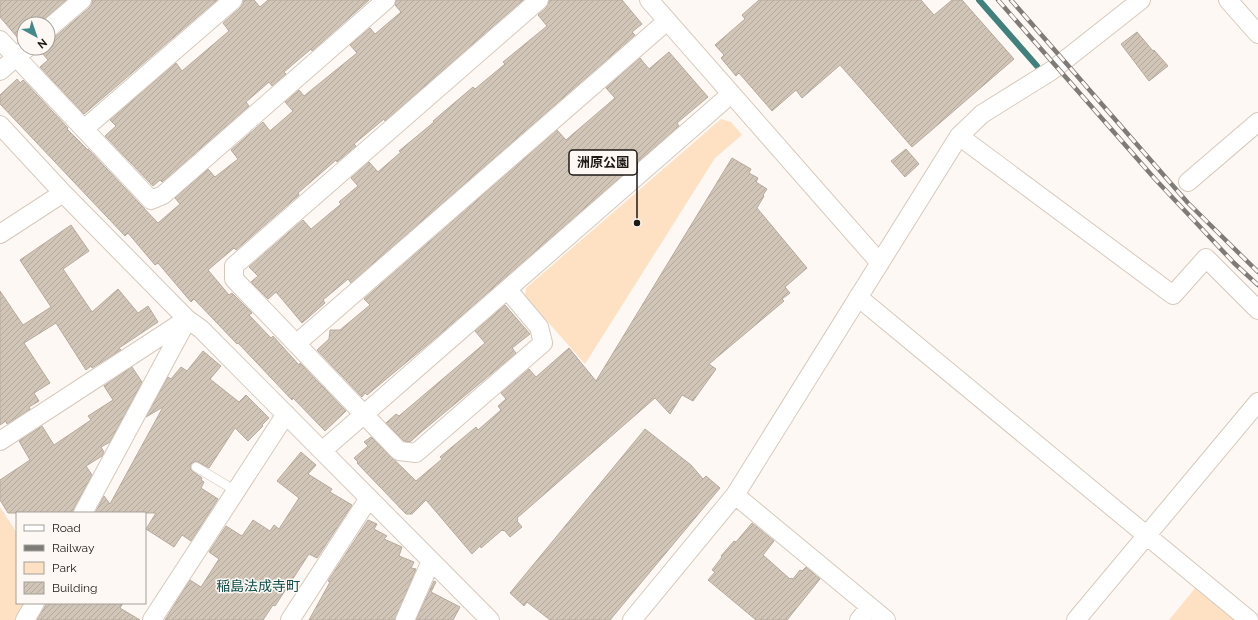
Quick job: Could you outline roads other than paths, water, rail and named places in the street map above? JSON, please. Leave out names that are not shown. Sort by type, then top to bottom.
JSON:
[{"type":"street","points":[[56,23],[82,0]]},
{"type":"street","points":[[84,129],[233,0]]},
{"type":"street","points":[[23,56],[84,129],[151,200],[163,195],[386,0]]},
{"type":"street","points":[[508,290],[539,327],[543,343],[416,452],[399,451],[234,279],[234,266],[539,0]]},
{"type":"street","points":[[649,0],[880,263]]},
{"type":"street","points":[[632,620],[735,495],[959,136],[982,114],[1051,71],[1141,0]]},
{"type":"street","points":[[1228,0],[1258,34]]},
{"type":"street","points":[[296,344],[667,21]]},
{"type":"street","points":[[0,40],[16,50]]},
{"type":"street","points":[[0,71],[18,56]]},
{"type":"street","points":[[322,451],[732,94]]},
{"type":"street","points":[[1188,182],[1258,122]]},
{"type":"street","points":[[0,125],[62,193],[187,319],[201,328],[490,620]]},
{"type":"street","points":[[959,136],[1172,295],[1206,258],[1258,310]]},
{"type":"street","points":[[0,234],[62,193]]},
{"type":"street","points":[[858,297],[1249,620]]},
{"type":"street","points":[[0,441],[187,319]]},
{"type":"street","points":[[84,512],[187,319]]},
{"type":"street","points":[[1076,620],[1258,402]]},
{"type":"street","points":[[152,620],[286,414]]},
{"type":"street","points":[[735,495],[864,613],[886,620]]},
{"type":"street","points":[[290,620],[369,498]]},
{"type":"street","points":[[405,620],[431,561]]},
{"type":"street","points":[[26,620],[34,604]]},
{"type":"lane","points":[[196,467],[236,491]]},
{"type":"waterway","points":[[979,0],[1037,66]]},
{"type":"railway","points":[[998,0],[1155,179],[1234,263],[1258,285]]},
{"type":"railway","points":[[1011,0],[1188,203],[1258,272]]},
{"type":"place","name":"洲原公園","points":[[637,223]]},
{"type":"district","name":"稲島法成寺町","points":[[258,586]]}]
